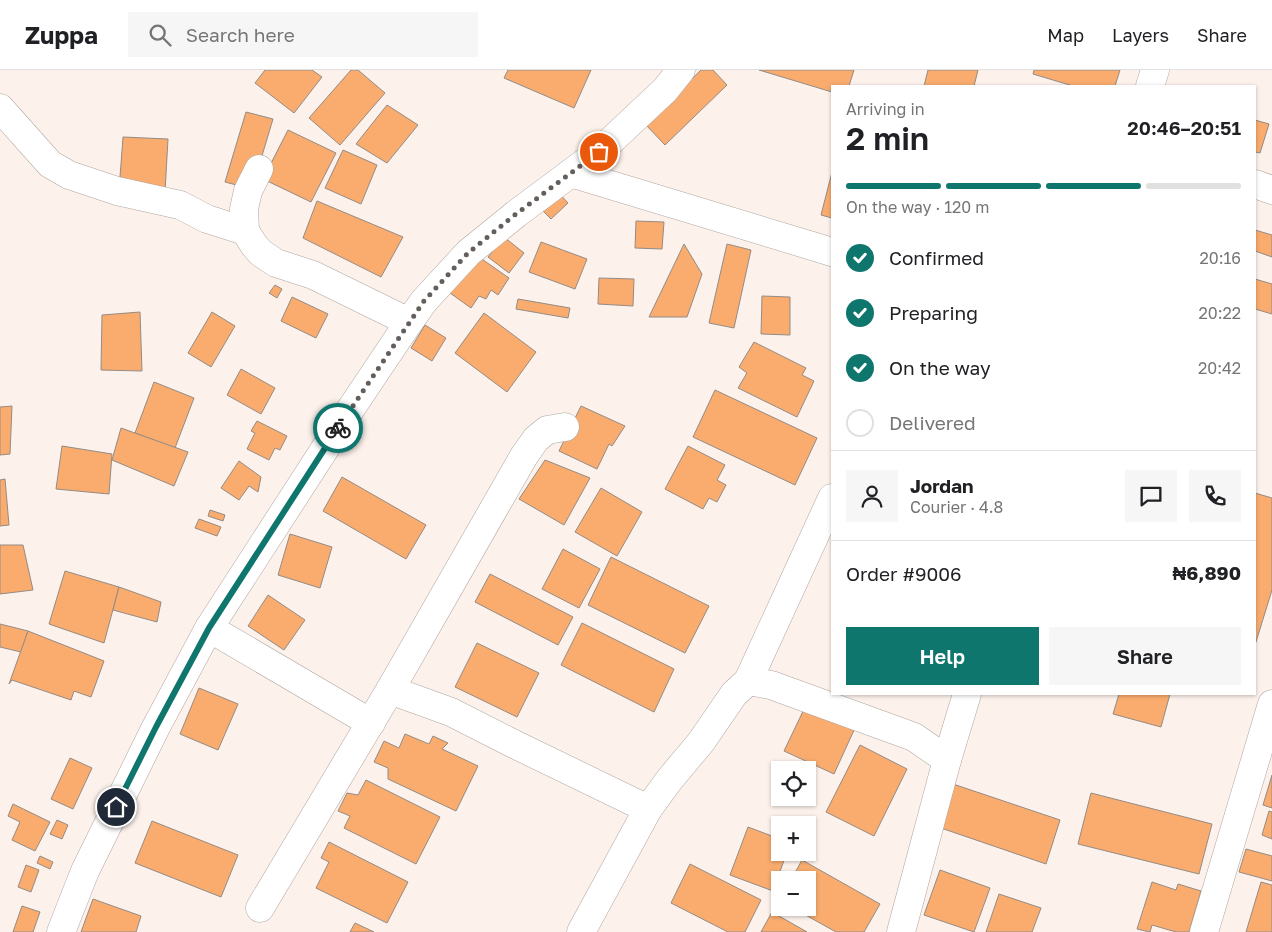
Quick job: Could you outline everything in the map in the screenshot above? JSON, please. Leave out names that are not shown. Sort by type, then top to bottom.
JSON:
[{"type":"street","points":[[61,932],[84,871],[156,727],[209,628],[350,410],[424,301],[468,253],[516,214],[599,152],[665,90],[681,70]]},
{"type":"street","points":[[1150,85],[1155,70]]},
{"type":"street","points":[[0,108],[50,164],[69,175],[117,191],[180,205],[207,220],[245,231]]},
{"type":"street","points":[[259,169],[248,191],[244,209],[245,231],[254,246],[276,263],[313,275],[409,322]]},
{"type":"street","points":[[571,173],[831,252]]},
{"type":"street","points":[[1256,184],[1272,190]]},
{"type":"street","points":[[260,908],[371,723],[524,456],[536,439],[547,430],[565,427]]},
{"type":"street","points":[[581,932],[648,809],[701,742],[734,694],[748,681],[831,500]]},
{"type":"street","points":[[209,628],[371,723]]},
{"type":"street","points":[[748,681],[771,685],[914,737],[947,760]]},
{"type":"street","points":[[390,690],[451,712],[648,809]]},
{"type":"street","points":[[901,932],[947,760],[967,695]]},
{"type":"street","points":[[1204,932],[1270,717]]},
{"type":"building","points":[[265,70],[312,70],[322,77],[294,113],[255,83]]},
{"type":"building","points":[[351,70],[358,70],[385,93],[340,145],[309,118]]},
{"type":"building","points":[[508,70],[591,70],[574,108],[504,78]]},
{"type":"building","points":[[701,70],[713,70],[727,85],[665,145],[645,124]]},
{"type":"building","points":[[759,70],[854,70],[849,85],[831,85],[831,92]]},
{"type":"building","points":[[928,70],[978,70],[974,85],[924,85]]},
{"type":"building","points":[[1034,70],[1120,70],[1115,85],[1070,85],[1033,74]]},
{"type":"building","points":[[387,105],[418,125],[387,163],[356,144]]},
{"type":"building","points":[[246,112],[273,119],[252,189],[225,182]]},
{"type":"building","points":[[1256,120],[1269,124],[1260,153],[1256,152]]},
{"type":"building","points":[[288,130],[336,153],[311,202],[263,179]]},
{"type":"building","points":[[123,137],[168,139],[165,192],[120,177]]},
{"type":"building","points":[[343,150],[377,165],[361,204],[325,188]]},
{"type":"building","points":[[831,176],[831,218],[821,215]]},
{"type":"building","points":[[556,190],[568,203],[551,219],[539,207]]},
{"type":"building","points":[[317,201],[403,237],[381,277],[303,238]]},
{"type":"building","points":[[636,221],[664,222],[662,249],[635,248]]},
{"type":"building","points":[[1256,230],[1272,235],[1272,257],[1256,251]]},
{"type":"building","points":[[504,237],[524,253],[509,273],[488,257]]},
{"type":"building","points":[[541,242],[587,259],[575,289],[529,272]]},
{"type":"building","points":[[684,244],[702,274],[687,317],[649,317]]},
{"type":"building","points":[[727,244],[751,250],[734,328],[709,323]]},
{"type":"building","points":[[476,255],[509,278],[498,295],[491,290],[486,299],[479,296],[471,308],[450,293]]},
{"type":"building","points":[[599,278],[634,279],[633,306],[598,304]]},
{"type":"building","points":[[1256,279],[1272,284],[1272,314],[1256,309]]},
{"type":"building","points":[[275,285],[282,289],[277,298],[269,293]]},
{"type":"building","points":[[762,296],[790,297],[790,335],[761,334]]},
{"type":"building","points":[[292,297],[328,314],[316,338],[281,321]]},
{"type":"building","points":[[518,299],[570,308],[568,318],[516,309]]},
{"type":"building","points":[[140,312],[142,371],[101,370],[102,315]]},
{"type":"building","points":[[212,312],[235,326],[211,367],[188,353]]},
{"type":"building","points":[[484,313],[536,352],[507,392],[455,353]]},
{"type":"building","points":[[425,325],[446,338],[432,361],[411,348]]},
{"type":"building","points":[[754,342],[806,368],[802,375],[814,381],[797,417],[738,388],[747,373],[739,367]]},
{"type":"building","points":[[241,369],[275,388],[261,414],[227,395]]},
{"type":"building","points":[[154,382],[194,398],[175,448],[135,433]]},
{"type":"building","points":[[715,390],[817,438],[795,485],[693,437]]},
{"type":"building","points":[[12,406],[10,454],[0,455],[0,407]]},
{"type":"building","points":[[581,406],[625,426],[612,446],[609,444],[597,469],[559,451]]},
{"type":"building","points":[[257,421],[287,436],[280,450],[275,448],[269,460],[247,449],[255,433],[251,431]]},
{"type":"building","points":[[121,428],[188,452],[174,486],[112,460]]},
{"type":"building","points":[[62,446],[112,454],[109,494],[56,489]]},
{"type":"building","points":[[688,446],[725,465],[717,480],[726,485],[717,502],[709,498],[703,509],[665,489]]},
{"type":"building","points":[[545,460],[590,478],[564,525],[519,499]]},
{"type":"building","points":[[239,461],[261,477],[258,492],[249,486],[239,500],[221,488]]},
{"type":"building","points":[[342,477],[426,525],[406,559],[323,511]]},
{"type":"building","points":[[5,479],[9,525],[0,526],[0,480]]},
{"type":"building","points":[[601,488],[642,512],[617,556],[575,532]]},
{"type":"building","points":[[1256,493],[1272,498],[1272,590],[1256,642]]},
{"type":"building","points":[[210,510],[225,515],[223,521],[208,516]]},
{"type":"building","points":[[199,519],[221,527],[217,536],[195,528]]},
{"type":"building","points":[[290,534],[332,547],[320,588],[278,575]]},
{"type":"building","points":[[0,545],[23,545],[33,590],[0,594]]},
{"type":"building","points":[[563,549],[600,569],[579,608],[542,589]]},
{"type":"building","points":[[611,557],[709,606],[685,653],[588,605]]},
{"type":"building","points":[[65,571],[119,587],[104,643],[49,624]]},
{"type":"building","points":[[490,574],[573,617],[558,645],[475,602]]},
{"type":"building","points":[[119,587],[161,602],[157,622],[113,610]]},
{"type":"building","points":[[268,595],[305,620],[284,650],[248,626]]},
{"type":"building","points":[[582,623],[674,669],[654,712],[561,665]]},
{"type":"building","points":[[0,624],[28,631],[21,652],[0,647]]},
{"type":"building","points":[[28,631],[104,661],[91,697],[74,691],[71,700],[12,680],[9,684]]},
{"type":"building","points":[[477,643],[539,673],[517,717],[455,687]]},
{"type":"building","points":[[199,688],[238,704],[218,750],[180,734]]},
{"type":"building","points":[[1119,695],[1170,695],[1161,727],[1113,714]]},
{"type":"building","points":[[806,705],[855,728],[834,774],[816,766],[816,761],[806,761],[784,751]]},
{"type":"building","points":[[405,734],[429,744],[433,736],[448,743],[442,749],[478,766],[456,811],[388,779],[388,768],[374,762],[384,741],[399,748]]},
{"type":"building","points":[[860,745],[907,769],[874,836],[826,812]]},
{"type":"building","points":[[70,758],[92,768],[73,809],[51,799]]},
{"type":"building","points":[[1272,775],[1272,808],[1263,805]]},
{"type":"building","points":[[366,780],[440,817],[416,864],[344,828],[350,816],[338,811],[347,793],[358,795]]},
{"type":"building","points":[[953,784],[1060,820],[1046,864],[938,827]]},
{"type":"building","points":[[1091,793],[1212,824],[1199,874],[1078,844]]},
{"type":"building","points":[[13,804],[50,822],[35,851],[12,840],[20,822],[8,816]]},
{"type":"building","points":[[1269,811],[1272,812],[1272,839],[1262,835]]},
{"type":"building","points":[[57,820],[68,825],[62,839],[50,834]]},
{"type":"building","points":[[152,821],[238,855],[221,897],[135,863]]},
{"type":"building","points":[[748,827],[771,836],[771,861],[784,861],[780,871],[771,871],[771,890],[730,875]]},
{"type":"building","points":[[329,842],[408,882],[387,923],[316,888],[329,862],[321,858]]},
{"type":"building","points":[[1246,849],[1272,856],[1272,881],[1239,872]]},
{"type":"building","points":[[40,856],[53,862],[50,869],[37,863]]},
{"type":"building","points":[[801,861],[804,861],[880,904],[864,932],[836,932],[807,916],[816,916],[816,871],[796,871]]},
{"type":"building","points":[[690,864],[761,900],[745,932],[728,932],[671,903]]},
{"type":"building","points":[[26,865],[39,870],[31,892],[18,887]]},
{"type":"building","points":[[940,870],[990,888],[974,932],[924,915]]},
{"type":"building","points":[[1152,882],[1176,890],[1178,884],[1201,891],[1189,932],[1176,932],[1152,925],[1150,932],[1137,929]]},
{"type":"building","points":[[1261,882],[1272,885],[1272,932],[1246,932]]},
{"type":"building","points":[[999,894],[1041,908],[1032,932],[986,932]]},
{"type":"building","points":[[93,899],[141,916],[136,932],[81,932]]},
{"type":"building","points":[[22,906],[40,912],[33,932],[13,932]]},
{"type":"building","points":[[771,914],[771,916],[779,916],[807,932],[761,932]]},
{"type":"building","points":[[355,923],[374,932],[350,932]]},
{"type":"way so far","points":[[338,428],[424,301],[468,253],[516,214],[599,152]]},
{"type":"route","points":[[116,807],[209,628],[338,428]]}]
